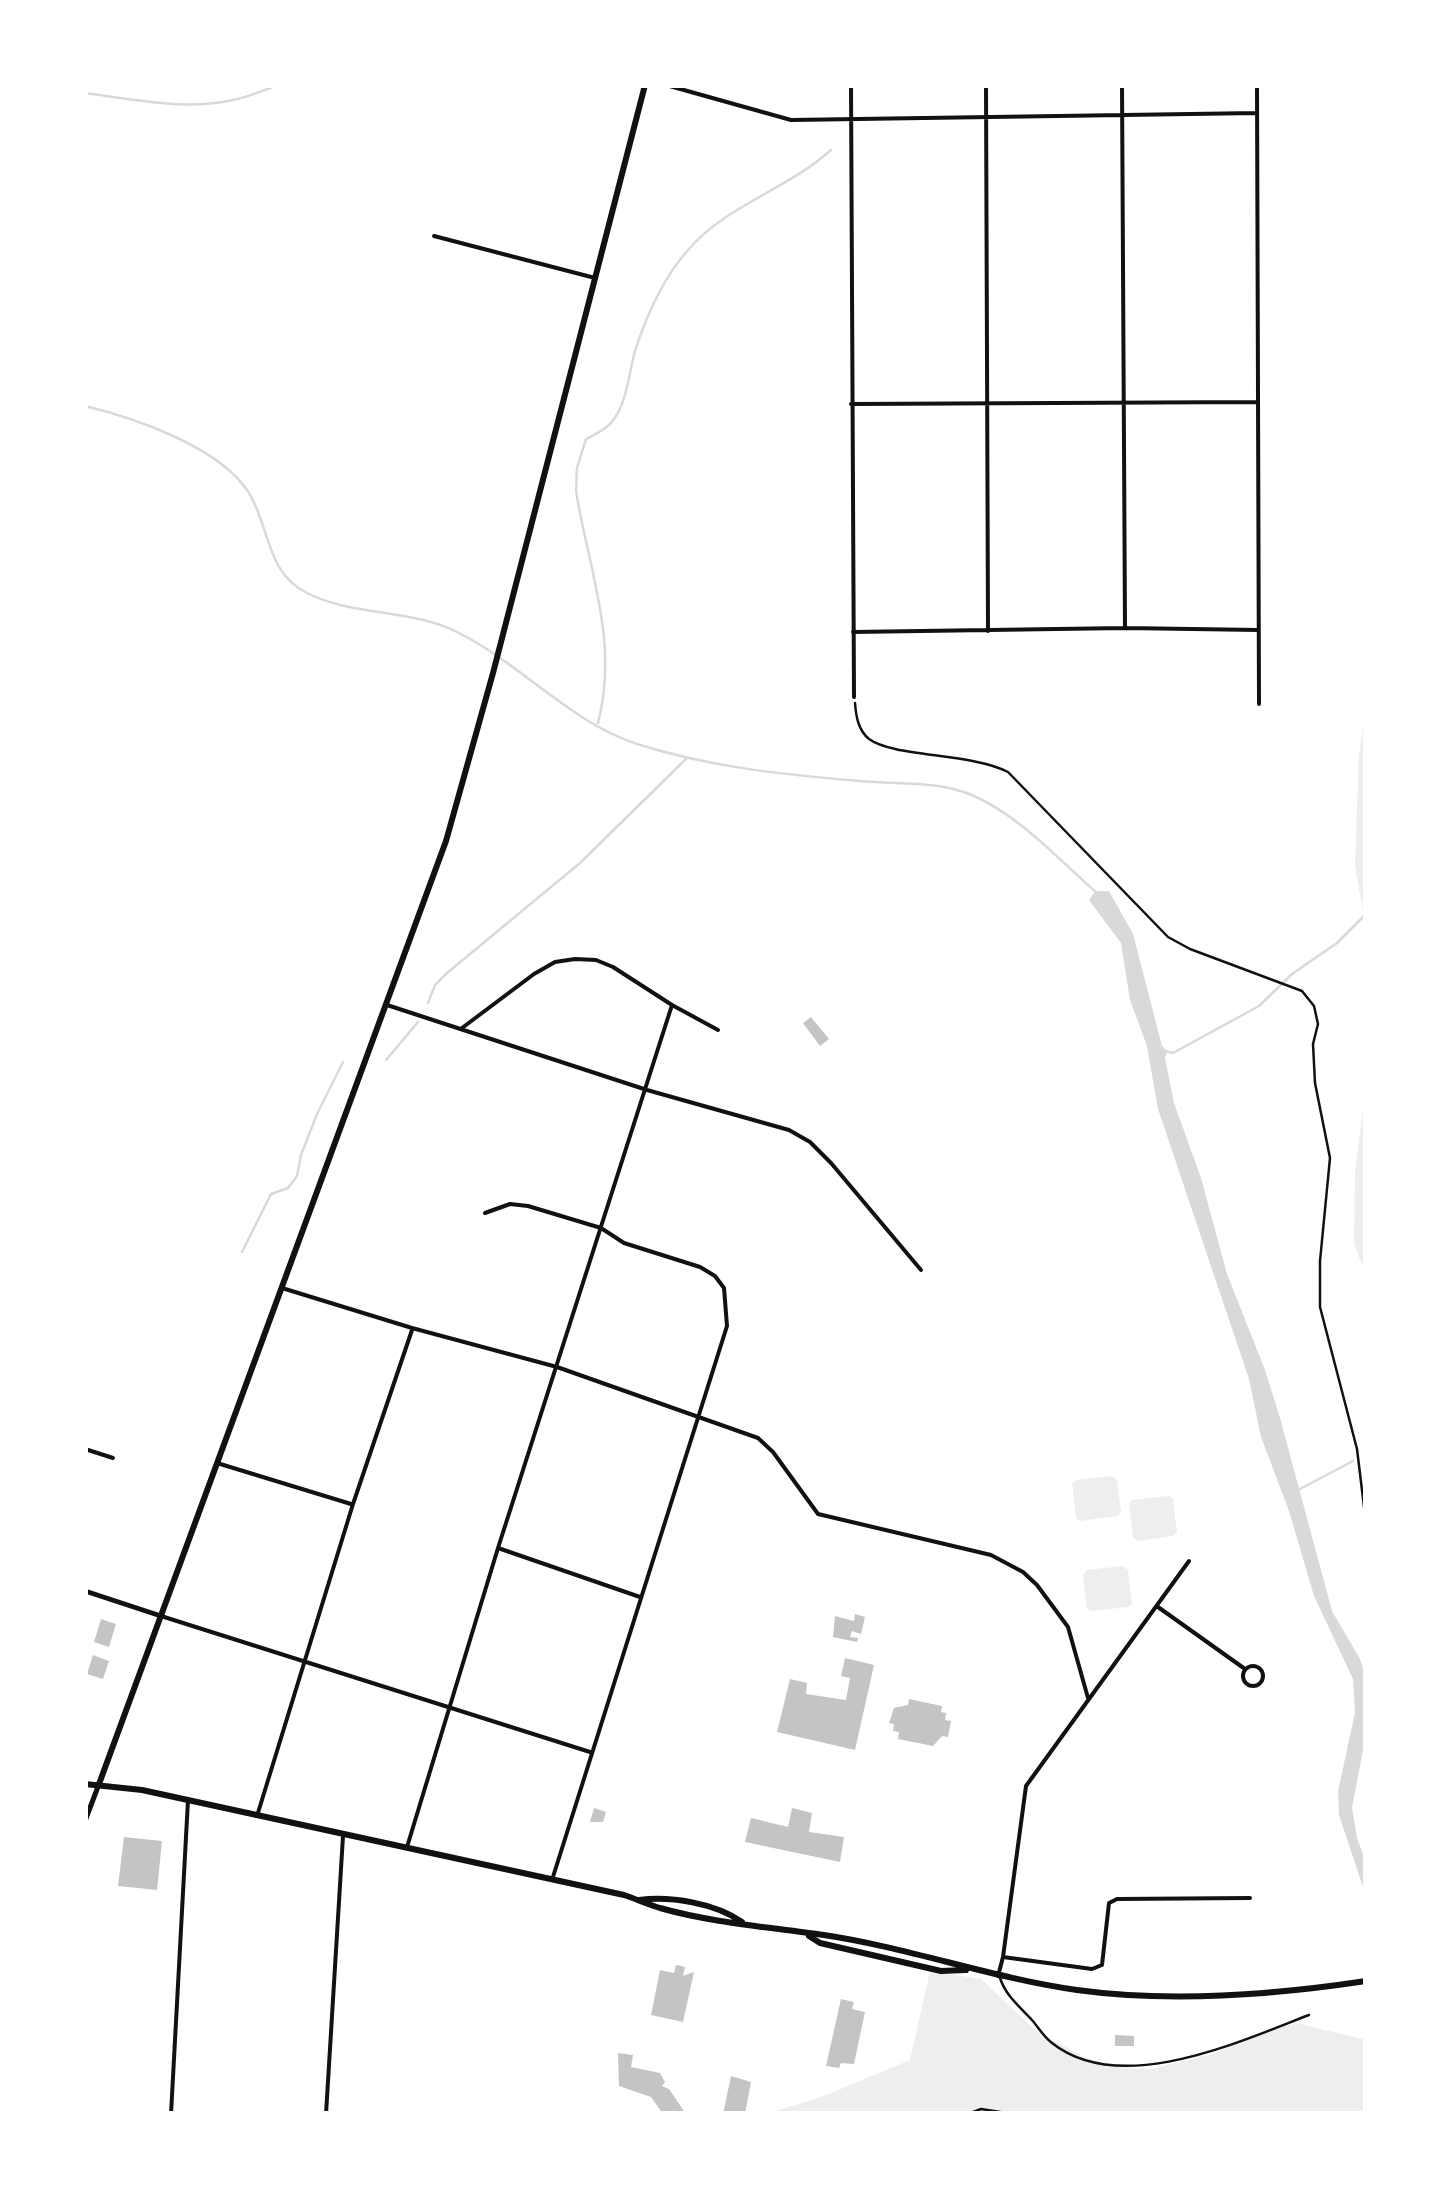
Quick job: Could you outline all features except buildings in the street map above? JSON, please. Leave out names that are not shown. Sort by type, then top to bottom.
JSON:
[{"type":"main road","points":[[99,1784],[446,841],[645,85]]},
{"type":"main road","points":[[85,1784],[188,1800],[552,1880],[660,1908],[807,1935],[820,1943],[942,1972],[972,1970],[1126,1995],[1246,1993],[1366,1981]]},
{"type":"street","points":[[666,85],[792,120],[1257,113]]},
{"type":"street","points":[[851,85],[854,696]]},
{"type":"street","points":[[986,85],[988,631]]},
{"type":"street","points":[[1122,85],[1125,628]]},
{"type":"street","points":[[1257,85],[1259,704]]},
{"type":"street","points":[[434,236],[596,278]]},
{"type":"street","points":[[852,404],[1258,402]]},
{"type":"street","points":[[853,632],[1258,630]]},
{"type":"street","points":[[462,1028],[534,974],[555,962],[575,959],[612,966],[718,1030]]},
{"type":"street","points":[[387,1005],[647,1090],[789,1130],[810,1142],[921,1270]]},
{"type":"street","points":[[407,1848],[498,1548],[672,1005]]},
{"type":"street","points":[[485,1213],[510,1204],[528,1206],[601,1228],[624,1244],[700,1267],[715,1276],[724,1288],[727,1326],[552,1880]]},
{"type":"street","points":[[282,1288],[557,1367],[763,1441],[818,1514],[992,1555],[1023,1572],[1037,1585],[1068,1627],[1088,1698]]},
{"type":"street","points":[[257,1816],[412,1328]]},
{"type":"street","points":[[85,1449],[113,1458]]},
{"type":"street","points":[[217,1464],[353,1504]]},
{"type":"street","points":[[498,1548],[641,1598]]},
{"type":"street","points":[[998,1976],[1026,1786],[1188,1560]]},
{"type":"street","points":[[85,1590],[592,1752]]},
{"type":"street","points":[[1158,1606],[1245,1670],[1258,1667],[1261,1682],[1256,1686],[1246,1684],[1245,1670]]},
{"type":"street","points":[[85,1821],[99,1784]]},
{"type":"street","points":[[171,2114],[188,1800]]},
{"type":"street","points":[[326,2114],[343,1836]]},
{"type":"street","points":[[1003,1958],[1092,1969],[1102,1965],[1106,1954],[1109,1903],[1117,1898],[1250,1898]]},
{"type":"lane","points":[[998,1976],[1008,1995],[1051,2042],[1084,2060],[1108,2064],[1165,2062],[1263,2034],[1308,2015]]},
{"type":"path","points":[[854,696],[858,721],[868,738],[890,746],[986,763],[1008,772],[1168,937],[1292,987],[1309,998],[1318,1018],[1312,1044],[1315,1083],[1330,1158],[1319,1292],[1324,1332],[1362,1475],[1366,1524]]},
{"type":"path","points":[[968,2114],[981,2109],[1013,2114]]},
{"type":"shaded area","points":[[1366,707],[1366,929],[1355,866],[1359,754]]},
{"type":"shaded area","points":[[1095,891],[1109,891],[1133,934],[1162,1046],[1167,1051],[1174,1103],[1201,1178],[1227,1274],[1280,1418],[1332,1611],[1366,1676],[1366,1734],[1352,1808],[1366,1863],[1366,1896],[1339,1815],[1338,1791],[1355,1713],[1353,1679],[1314,1596],[1289,1511],[1261,1437],[1249,1379],[1158,1109],[1147,1046],[1130,1000],[1121,943],[1089,900]]},
{"type":"shaded area","points":[[1366,1083],[1366,1275],[1354,1244],[1355,1171]]},
{"type":"shaded area","points":[[1112,1476],[1117,1480],[1121,1512],[1117,1516],[1080,1521],[1076,1517],[1072,1484],[1076,1480]]},
{"type":"shaded area","points":[[1169,1496],[1173,1499],[1177,1532],[1173,1536],[1137,1541],[1133,1537],[1129,1504],[1132,1500]]},
{"type":"shaded area","points":[[1123,1566],[1128,1570],[1132,1603],[1128,1607],[1091,1611],[1087,1608],[1083,1575],[1087,1570]]},
{"type":"shaded area","points":[[930,1971],[981,1979],[1036,2031],[1086,2058],[1116,2067],[1151,2069],[1212,2054],[1268,2030],[1296,2023],[1366,2040],[1366,2114],[765,2114],[819,2098],[910,2060]]},
{"type":"waterway","points":[[85,93],[197,104],[239,99],[278,85]]},
{"type":"waterway","points":[[598,723],[604,693],[604,634],[576,491],[577,468],[586,439],[606,428],[617,415],[650,311],[688,250],[721,221],[831,150]]},
{"type":"waterway","points":[[85,406],[175,437],[198,448],[236,477],[256,506],[276,562],[307,593],[325,601],[422,620],[459,633],[590,722],[637,744],[747,769],[931,785],[972,795],[1022,826],[1096,892]]},
{"type":"waterway","points":[[428,1003],[435,985],[447,973],[580,863],[686,759]]},
{"type":"waterway","points":[[1164,1051],[1173,1053],[1259,1006],[1292,974],[1337,943],[1366,914]]},
{"type":"waterway","points":[[386,1060],[418,1022]]},
{"type":"waterway","points":[[242,1252],[271,1194],[288,1188],[297,1176],[317,1114],[343,1062]]},
{"type":"waterway","points":[[1298,1490],[1353,1461]]}]
